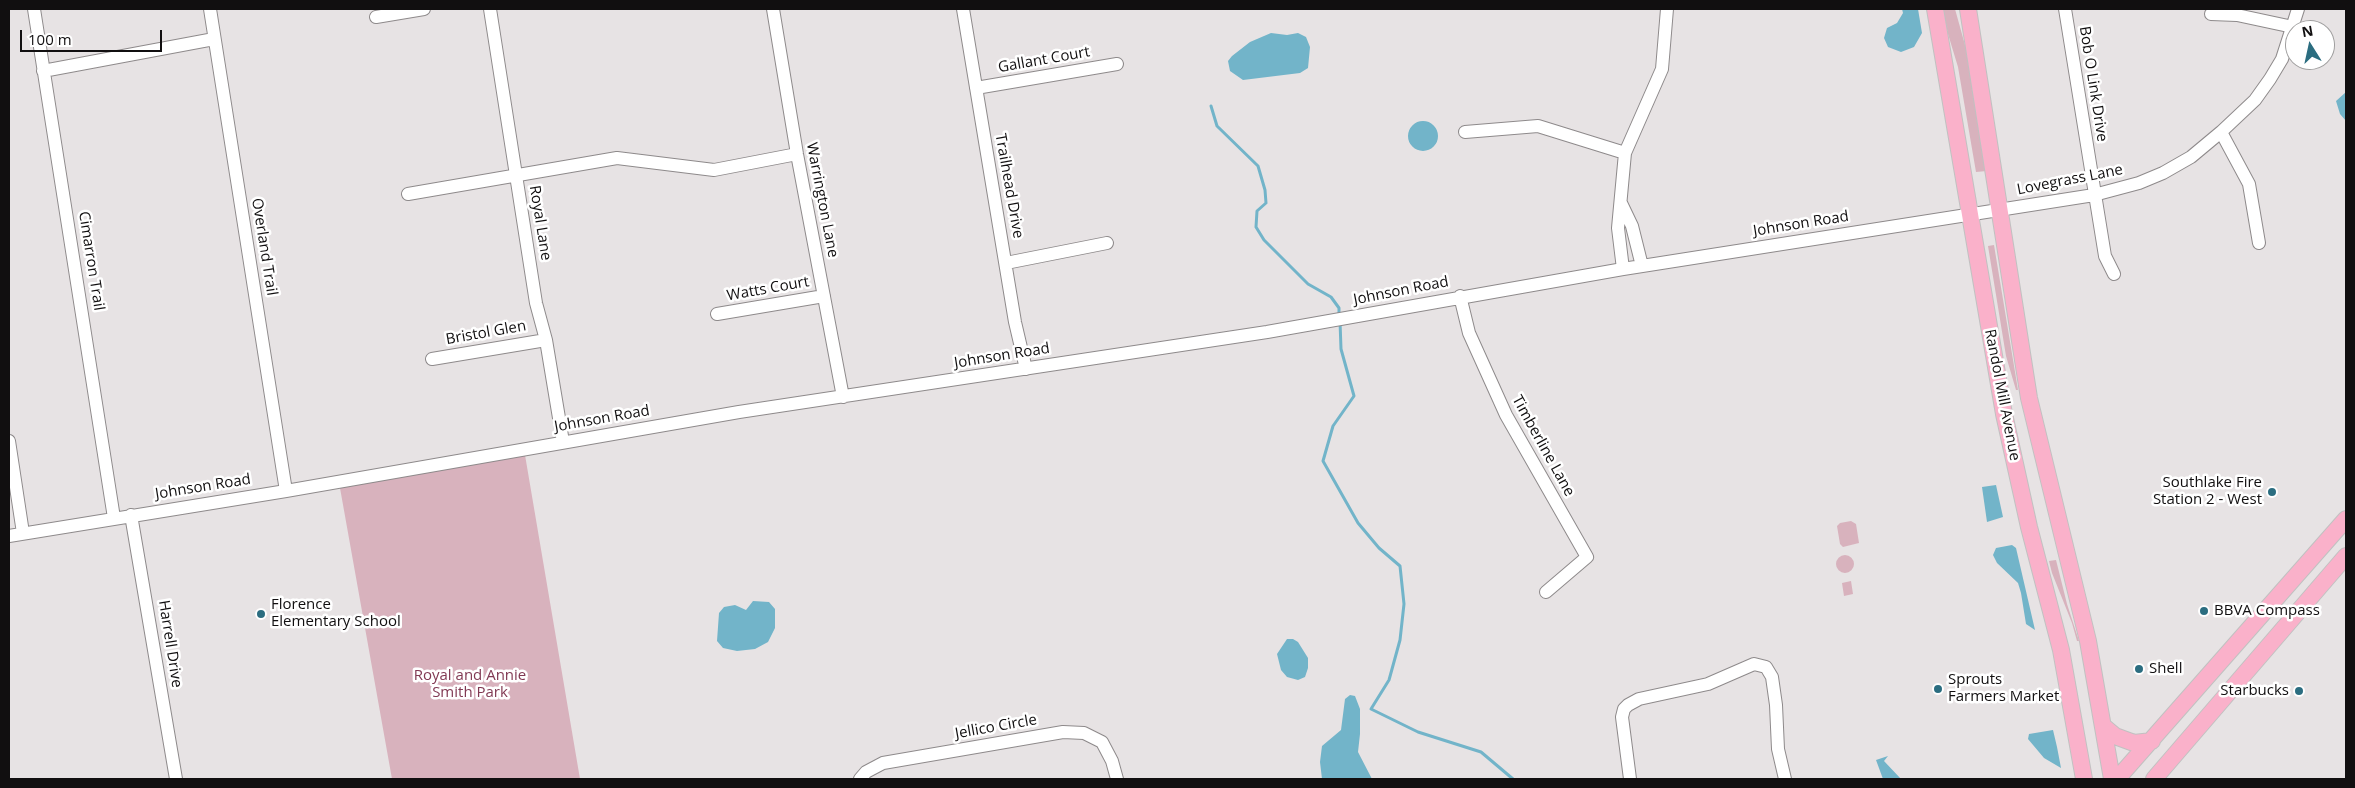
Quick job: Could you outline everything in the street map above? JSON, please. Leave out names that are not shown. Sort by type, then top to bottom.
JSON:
[{"type":"main road","name":"Randol Mill Avenue","points":[[1935,9],[2004,414],[2061,650],[2084,779]]},
{"type":"main road","name":"Randol Mill Avenue","points":[[1968,9],[2029,398],[2088,641],[2112,779]]},
{"type":"main road","points":[[2116,779],[2152,741],[2346,519]]},
{"type":"main road","points":[[2154,779],[2282,634],[2346,556]]},
{"type":"main road","points":[[2104,726],[2115,736],[2134,743],[2152,741]]},
{"type":"street","name":"Cimarron Trail","points":[[34,9],[114,518]]},
{"type":"street","name":"Overland Trail","points":[[210,9],[286,491]]},
{"type":"street","points":[[376,17],[424,9]]},
{"type":"street","name":"Royal Lane","points":[[490,9],[536,303],[546,340],[563,442]]},
{"type":"street","name":"Warrington Lane","points":[[772,9],[797,154],[843,397]]},
{"type":"street","name":"Trailhead Drive","points":[[963,9],[1026,369]]},
{"type":"street","points":[[1658,9],[1666,26]]},
{"type":"street","points":[[1622,269],[1618,228],[1622,203],[1625,153],[1662,69],[1666,9]]},
{"type":"street","name":"Bob O Link Drive","points":[[2066,9],[2105,256],[2114,274]]},
{"type":"street","points":[[2211,14],[2237,15],[2285,25]]},
{"type":"street","points":[[43,71],[214,39]]},
{"type":"street","name":"Lovegrass Lane","points":[[2000,209],[2094,195],[2139,183],[2163,173],[2191,157],[2255,100],[2270,79],[2285,50]]},
{"type":"street","name":"Gallant Court","points":[[976,88],[1118,64]]},
{"type":"street","points":[[1465,132],[1538,126],[1610,150],[1625,153]]},
{"type":"street","points":[[2221,132],[2249,184],[2260,243]]},
{"type":"street","points":[[408,194],[617,158],[714,170],[797,154]]},
{"type":"street","points":[[1622,203],[1632,226],[1642,266]]},
{"type":"street","name":"Johnson Road","points":[[9,536],[286,491],[563,442],[1327,322],[1460,296],[2000,209]]},
{"type":"street","points":[[1006,263],[1107,242]]},
{"type":"street","name":"Watts Court","points":[[717,314],[824,296]]},
{"type":"street","name":"Timberline Lane","points":[[1460,296],[1469,334],[1506,414],[1587,557],[1546,592]]},
{"type":"street","name":"Bristol Glen","points":[[432,359],[546,340]]},
{"type":"street","points":[[9,440],[23,533]]},
{"type":"street","name":"Harrell Drive","points":[[131,515],[176,779]]},
{"type":"street","points":[[1630,779],[1622,717],[1624,709],[1628,705],[1639,699],[1708,684],[1754,664],[1766,667],[1772,677],[1776,705],[1778,749],[1786,779]]},
{"type":"street","name":"Jellico Circle","points":[[860,779],[866,772],[883,763],[1063,732],[1084,733],[1102,742],[1112,761],[1117,779]]},
{"type":"green space","points":[[1943,9],[1955,9],[1970,63],[1987,171],[1976,172],[1958,67]]},
{"type":"green space","points":[[1994,245],[2018,390],[2016,390],[2006,356],[1988,246]]},
{"type":"green space","name":"Royal and Annie Smith Park","points":[[525,455],[580,779],[392,779],[340,488]]},
{"type":"green space","points":[[1851,521],[1856,524],[1859,543],[1843,547],[1840,544],[1837,526],[1840,523]]},
{"type":"green space","points":[[1841,555],[1849,555],[1854,560],[1852,571],[1841,573],[1836,568],[1836,560]]},
{"type":"green space","points":[[2056,560],[2079,641],[2077,641],[2072,623],[2052,573],[2049,561]]},
{"type":"green space","points":[[1851,581],[1853,594],[1844,596],[1842,583]]},
{"type":"water","points":[[1902,9],[1918,9],[1922,33],[1914,47],[1901,52],[1888,47],[1884,38],[1887,28],[1897,23],[1903,13]]},
{"type":"water","points":[[1271,33],[1287,35],[1298,33],[1306,37],[1310,47],[1308,68],[1300,73],[1243,80],[1230,71],[1228,61],[1232,56],[1250,42]]},
{"type":"water","points":[[2346,92],[2346,121],[2340,114],[2336,101]]},
{"type":"water","points":[[1423,121],[1434,125],[1438,136],[1434,147],[1423,151],[1412,147],[1408,136],[1412,125]]},
{"type":"water","points":[[1996,485],[2003,517],[1987,522],[1982,487]]},
{"type":"water","points":[[2012,545],[2016,548],[2035,630],[2026,624],[2018,583],[1997,563],[1993,555],[1996,548]]},
{"type":"water","points":[[753,601],[769,602],[775,609],[775,628],[768,642],[755,649],[737,651],[723,648],[717,641],[719,613],[724,607],[735,605],[746,610]]},
{"type":"water","points":[[1287,639],[1293,639],[1298,642],[1308,658],[1308,668],[1305,677],[1298,680],[1287,677],[1281,670],[1277,654]]},
{"type":"water","points":[[1350,695],[1355,696],[1360,709],[1358,752],[1372,779],[1322,779],[1320,762],[1322,746],[1341,730],[1345,699]]},
{"type":"water","points":[[2053,730],[2061,768],[2044,758],[2028,739],[2029,734]]},
{"type":"water","points":[[1888,756],[1884,761],[1901,779],[1883,779],[1876,760]]},
{"type":"waterway","points":[[1211,106],[1217,126],[1258,166],[1265,190],[1266,203],[1257,211],[1256,227],[1264,240],[1308,284],[1331,297],[1339,308],[1339,315]]},
{"type":"waterway","points":[[1340,321],[1341,349],[1354,396],[1333,426],[1323,461],[1358,523],[1379,548],[1400,566],[1404,604],[1400,640],[1389,680],[1371,709],[1418,732],[1481,752],[1513,779]]},
{"type":"place","name":"Southlake Fire Station 2 - West","points":[[2272,492]]},
{"type":"place","name":"BBVA Compass","points":[[2204,611]]},
{"type":"place","name":"Florence Elementary School","points":[[261,614]]},
{"type":"place","name":"Shell","points":[[2139,669]]},
{"type":"place","name":"Sprouts Farmers Market","points":[[1938,689]]},
{"type":"place","name":"Starbucks","points":[[2299,691]]}]
